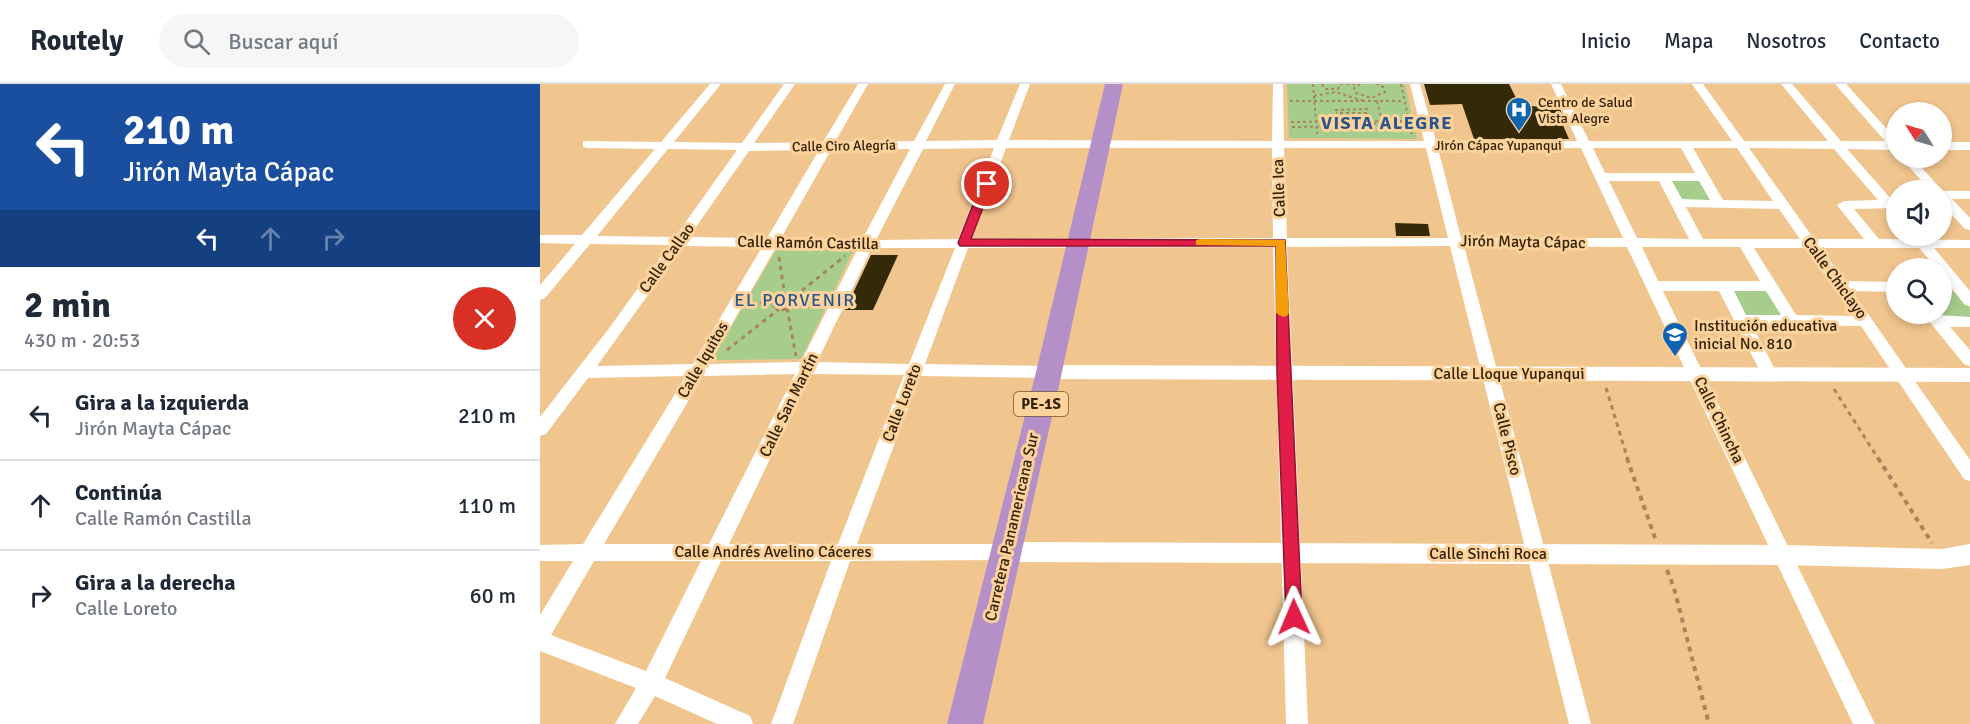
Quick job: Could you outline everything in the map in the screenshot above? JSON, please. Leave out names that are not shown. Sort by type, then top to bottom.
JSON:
[{"type":"highway","name":"Carretera Panamericana Sur","points":[[965,724],[1049,372],[1076,242],[1114,84]]},
{"type":"street","points":[[540,295],[716,84]]},
{"type":"street","name":"Calle Callao","points":[[540,429],[678,242],[790,84]]},
{"type":"street","name":"Calle Iquitos","points":[[540,634],[698,370],[863,84]]},
{"type":"street","name":"Calle San Martín","points":[[626,724],[651,683],[717,552],[802,362],[920,145],[950,84]]},
{"type":"street","name":"Calle Loreto","points":[[782,724],[844,552],[1025,84]]},
{"type":"street","name":"Calle Ica","points":[[1278,84],[1284,373],[1297,724]]},
{"type":"street","name":"Calle Pisco","points":[[1415,84],[1580,724]]},
{"type":"street","name":"Calle Chincha","points":[[1556,84],[1864,724]]},
{"type":"street","name":"Calle Chiclayo","points":[[1697,84],[1903,374],[1970,474]]},
{"type":"street","points":[[1785,84],[1886,198]]},
{"type":"street","points":[[1840,84],[1886,135]]},
{"type":"street","name":"Calle Ciro Alegría","points":[[587,144],[746,147],[1100,145]]},
{"type":"street","name":"Jirón Cápac Yupanqui","points":[[1100,145],[1886,146]]},
{"type":"street","points":[[1685,145],[1719,204]]},
{"type":"street","points":[[1952,146],[1970,146]]},
{"type":"street","points":[[1916,168],[1928,180]]},
{"type":"street","points":[[1602,177],[1703,177]]},
{"type":"street","points":[[1664,177],[1700,244]]},
{"type":"street","points":[[1952,198],[1970,195]]},
{"type":"street","points":[[1678,203],[1782,205]]},
{"type":"street","points":[[1875,244],[1844,204],[1886,204]]},
{"type":"street","points":[[1952,209],[1970,226]]},
{"type":"street","name":"Calle Ramón Castilla","points":[[540,239],[867,244],[1076,242]]},
{"type":"street","name":"Jirón Mayta Cápac","points":[[1076,242],[1886,244]]},
{"type":"street","points":[[1745,244],[1791,320]]},
{"type":"street","name":"Jirón Mayta Cápac","points":[[1952,244],[1970,244]]},
{"type":"street","points":[[1925,246],[1970,301]]},
{"type":"street","points":[[1654,286],[1770,286]]},
{"type":"street","points":[[1724,286],[1770,375]]},
{"type":"street","points":[[1840,286],[1886,287]]},
{"type":"street","points":[[1952,287],[1959,287]]},
{"type":"street","points":[[1741,320],[1865,321]]},
{"type":"street","points":[[1952,320],[1970,322]]},
{"type":"street","points":[[1940,324],[1970,360]]},
{"type":"street","points":[[582,372],[698,370],[802,362],[914,371],[1049,372]]},
{"type":"street","name":"Calle Lloque Yupanqui","points":[[1049,372],[1970,375]]},
{"type":"street","name":"Calle Andrés Avelino Cáceres","points":[[540,553],[1005,552]]},
{"type":"street","name":"Calle Sinchi Roca","points":[[1005,552],[1784,555],[1942,559],[1970,554]]},
{"type":"street","points":[[540,641],[651,683],[742,724]]},
{"type":"path","points":[[1309,135],[1317,135],[1313,84]]},
{"type":"path","points":[[1322,84],[1330,91],[1372,100],[1404,101]]},
{"type":"path","points":[[1314,96],[1338,89],[1340,84],[1359,84]]},
{"type":"path","points":[[1359,84],[1354,88],[1357,96],[1365,101]]},
{"type":"path","points":[[1290,102],[1372,100],[1384,92],[1383,87],[1377,84]]},
{"type":"path","points":[[1401,84],[1412,135]]},
{"type":"path","points":[[1335,101],[1337,126]]},
{"type":"path","points":[[1377,101],[1382,122]]},
{"type":"path","points":[[1367,109],[1367,113],[1336,111],[1367,109]]},
{"type":"path","points":[[1291,122],[1409,121]]},
{"type":"path","points":[[1292,126],[1375,126],[1374,122]]},
{"type":"path","points":[[836,254],[847,254]]},
{"type":"path","points":[[842,264],[847,254]]},
{"type":"path","points":[[795,296],[847,254]]},
{"type":"path","points":[[773,264],[778,255],[785,297]]},
{"type":"path","points":[[745,312],[756,293]]},
{"type":"path","points":[[698,370],[719,357],[779,309],[795,306],[799,298],[791,294],[779,298],[774,306],[779,309]]},
{"type":"path","points":[[750,303],[777,302]]},
{"type":"path","points":[[797,302],[823,302],[819,311]]},
{"type":"path","points":[[787,308],[802,362]]},
{"type":"path","points":[[801,347],[802,362]]},
{"type":"path","points":[[785,356],[802,362]]},
{"type":"path","points":[[1825,375],[1942,559]]},
{"type":"green space","points":[[1287,84],[1405,84],[1417,139],[1289,138]]},
{"type":"green space","points":[[1669,180],[1700,181],[1712,200],[1680,200]]},
{"type":"green space","points":[[854,249],[801,359],[712,360],[776,250]]},
{"type":"green space","points":[[1732,289],[1767,290],[1784,316],[1746,316]]},
{"type":"green space","points":[[1952,292],[1957,292],[1970,308],[1970,318],[1952,318]]},
{"type":"building","name":"Centro de Salud Vista Alegre","points":[[1424,84],[1509,84],[1520,106],[1559,107],[1566,123],[1562,123],[1569,139],[1474,139],[1462,104],[1430,105]]},
{"type":"building","points":[[1395,223],[1428,224],[1430,236],[1396,236]]},
{"type":"building","points":[[871,255],[898,255],[873,310],[845,310]]},
{"type":"slow traffic","points":[[1200,242],[1281,242],[1283,313]]},
{"type":"place","name":"Centro de Salud Vista Alegre","points":[[1519,133]]},
{"type":"place","name":"Institución educativa inicial No. 810","points":[[1675,358]]},
{"type":"district","name":"VISTA ALEGRE","points":[[1387,123]]},
{"type":"district","name":"EL PORVENIR","points":[[795,300]]},
{"type":"route","points":[[987,184],[964,243],[1281,242],[1294,617]]}]
